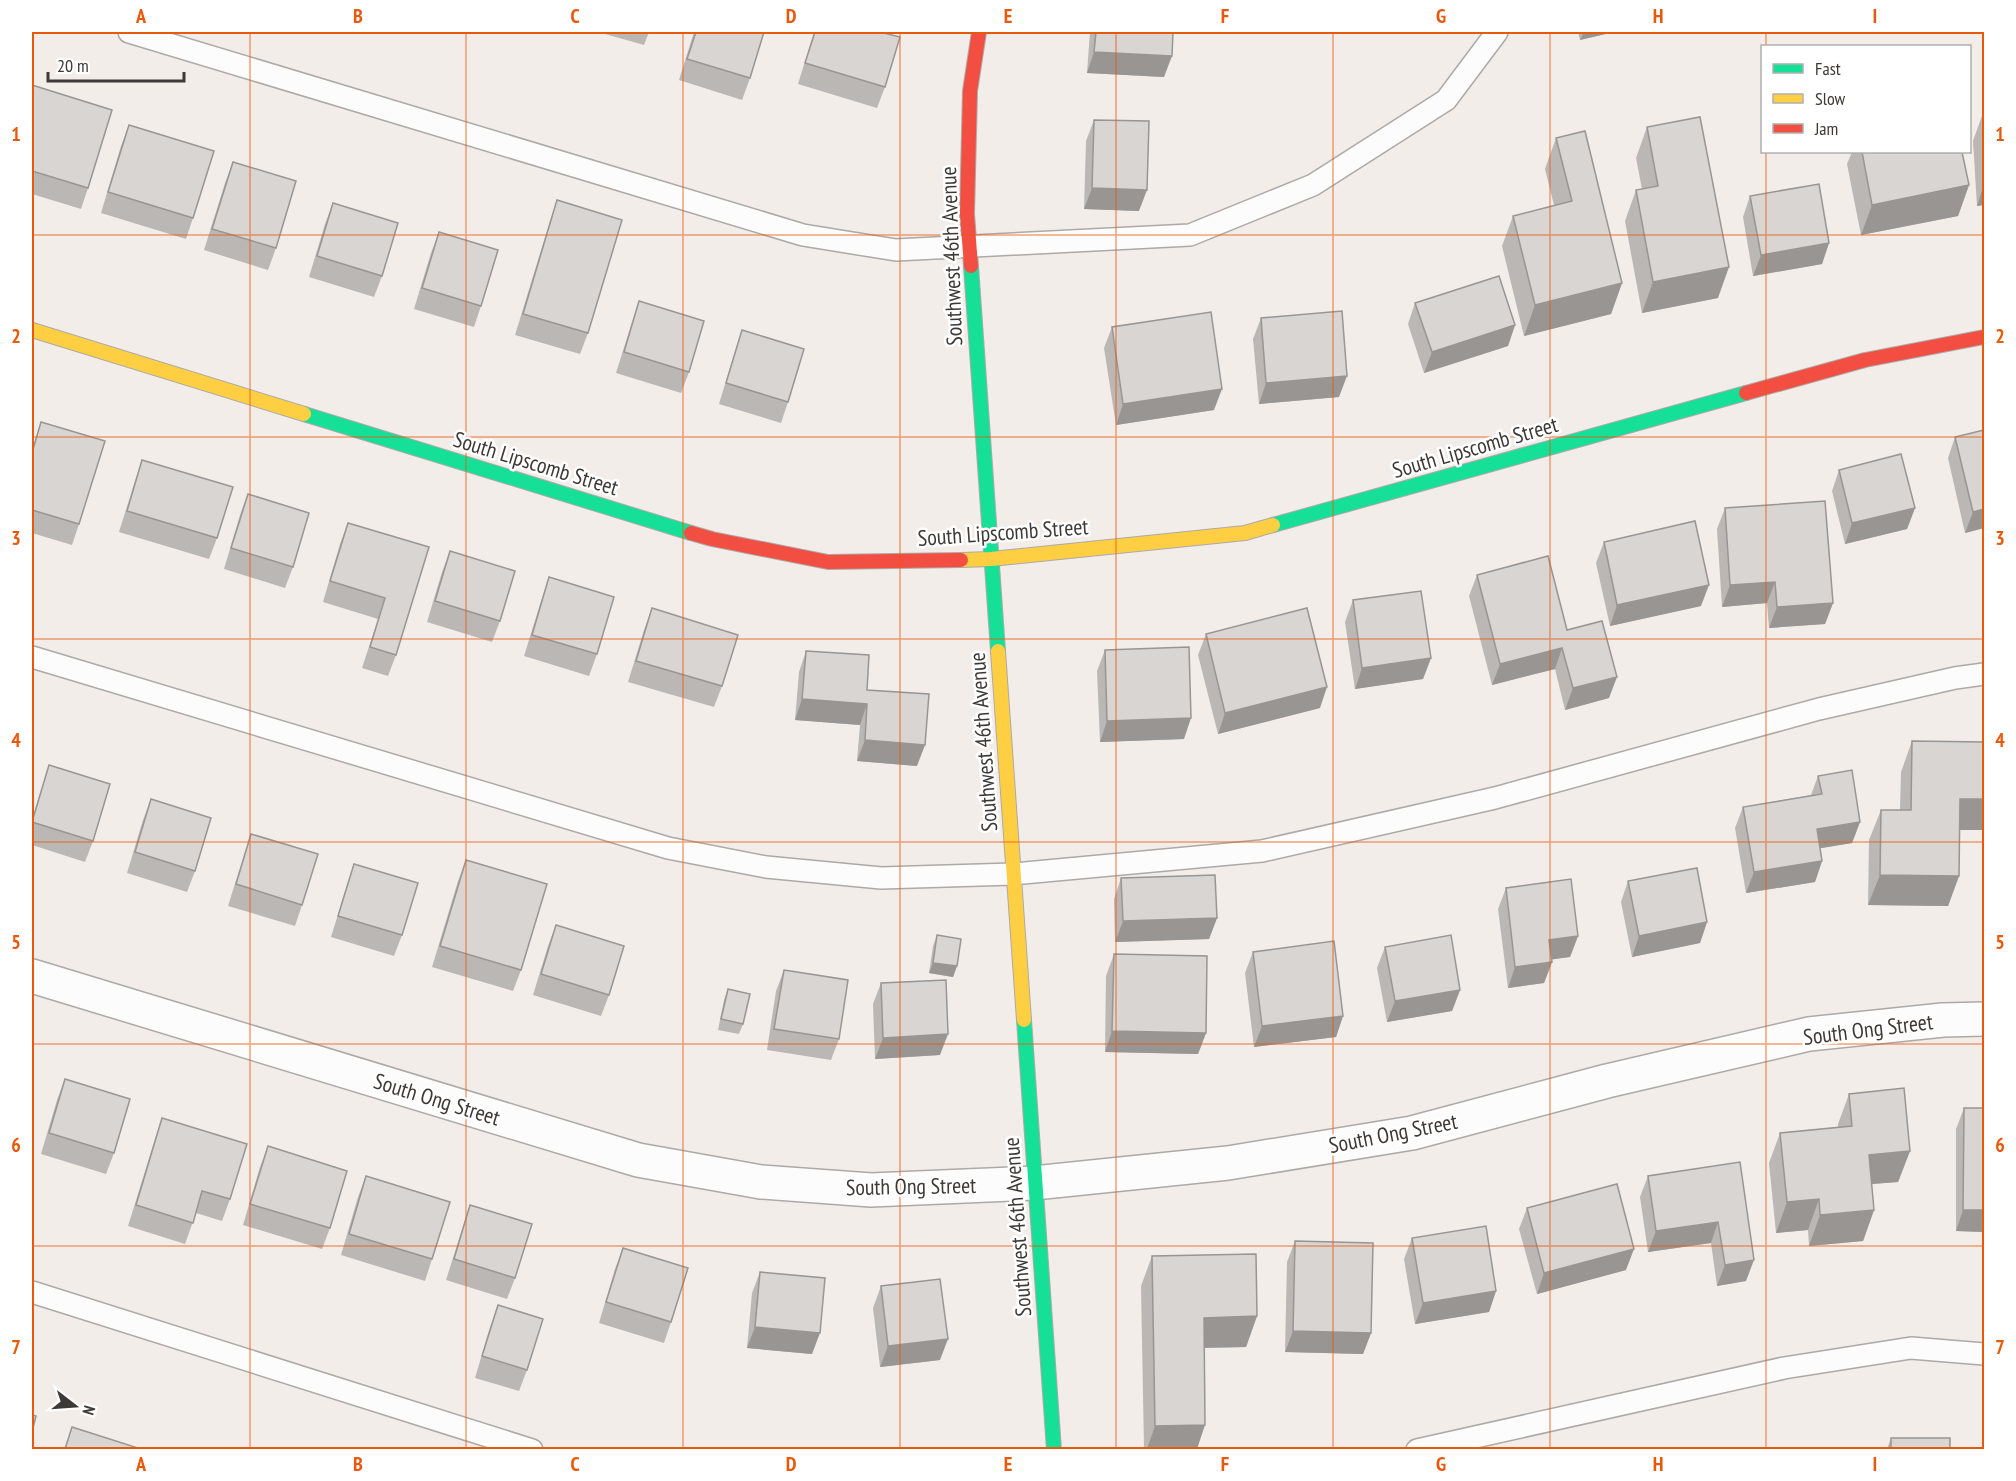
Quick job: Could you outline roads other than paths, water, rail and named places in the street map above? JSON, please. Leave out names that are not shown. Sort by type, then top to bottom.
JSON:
[{"type":"street","name":"Southwest 46th Avenue","points":[[979,32],[970,91],[967,214],[1054,1449]]},
{"type":"street","name":"South Lipscomb Street","points":[[32,330],[712,539],[828,562],[991,559],[1114,544],[1245,533],[1866,360],[1984,337]]},
{"type":"street","name":"South Ong Street","points":[[32,976],[638,1160],[761,1182],[872,1190],[1035,1183],[1228,1163],[1412,1133],[1607,1081],[1809,1034],[1943,1020],[1984,1019]]},
{"type":"lane","points":[[129,32],[803,236],[896,250],[1190,235],[1313,185],[1446,100],[1497,32]]},
{"type":"lane","points":[[32,657],[668,848],[766,867],[881,878],[1013,874],[1262,851],[1496,798],[1819,710],[1955,678],[1984,674]]},
{"type":"lane","points":[[32,1292],[532,1449]]},
{"type":"lane","points":[[1417,1449],[1784,1368],[1911,1348],[1984,1354]]}]
